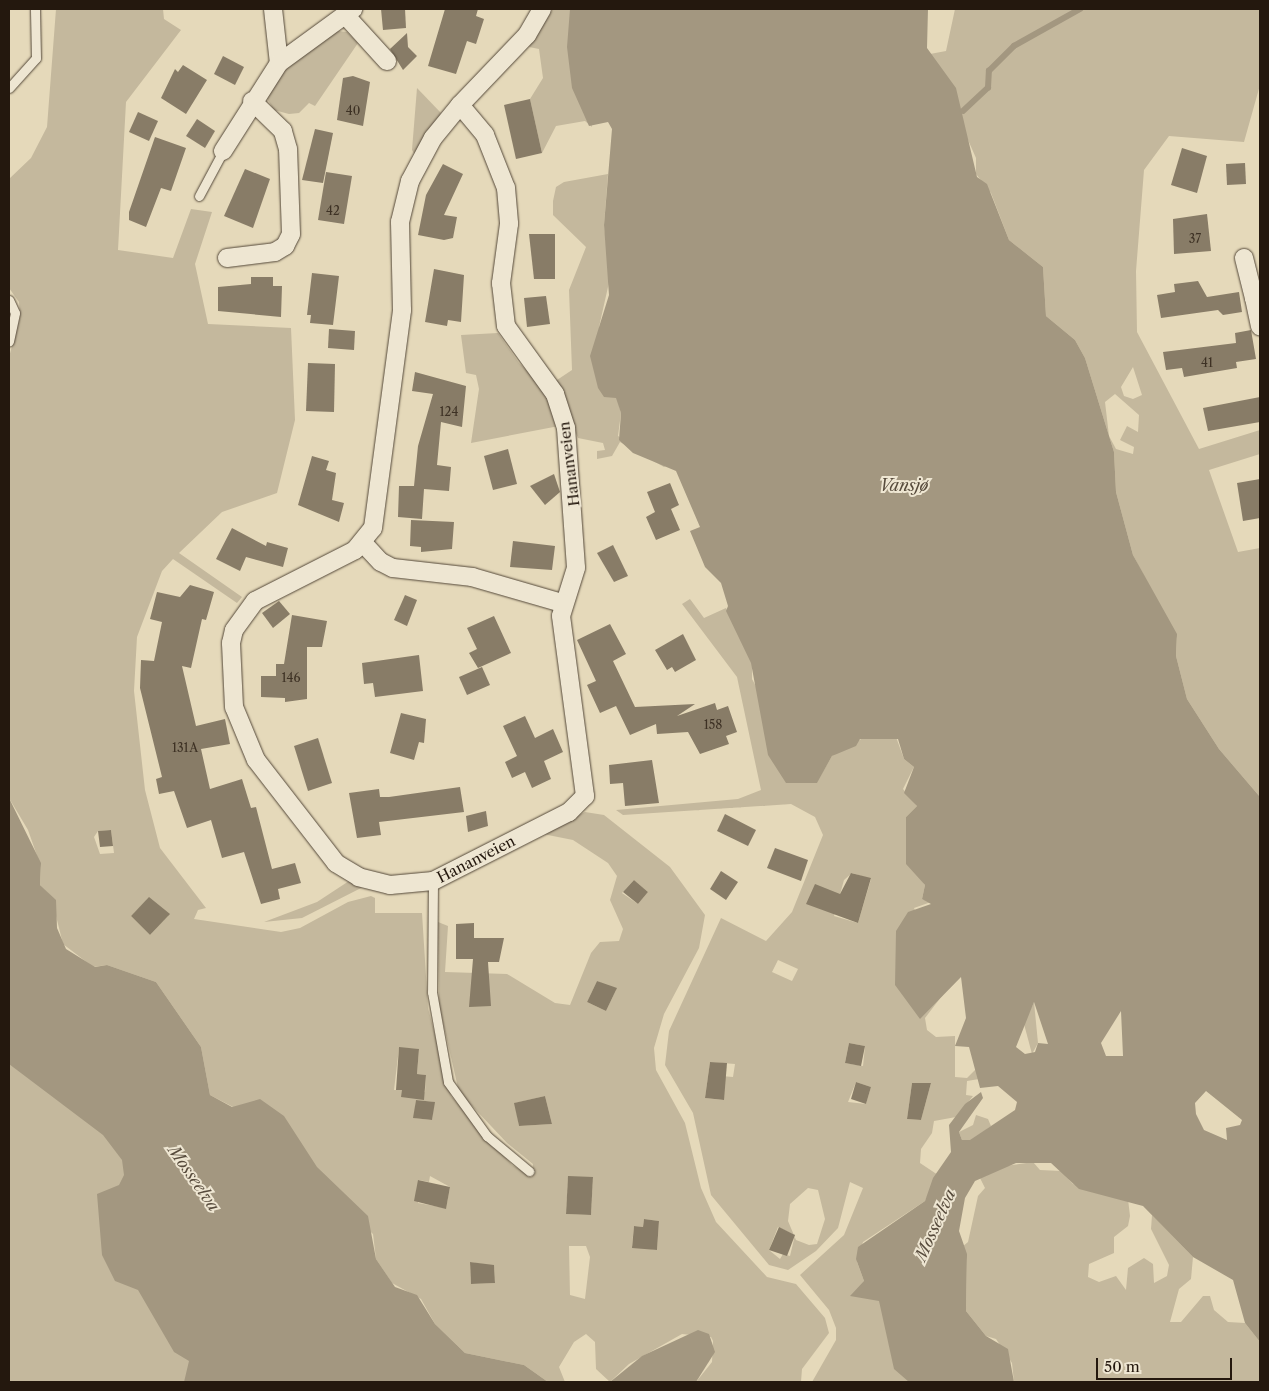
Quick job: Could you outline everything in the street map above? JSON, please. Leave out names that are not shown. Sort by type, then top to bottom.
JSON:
[{"type":"street","points":[[273,9],[279,62]]},
{"type":"street","name":"Hananveien","points":[[460,105],[485,135],[506,188],[509,224],[501,292],[506,326],[555,394],[566,428],[577,554],[575,579],[562,603],[585,796],[568,812],[433,881],[390,885],[359,877],[336,863],[256,760],[234,707],[230,657],[234,630],[244,614],[264,596],[336,561],[364,542],[373,528],[381,492],[386,413],[402,310],[400,222],[408,187],[433,138],[460,105],[527,35],[542,9]]},
{"type":"street","points":[[223,151],[252,101],[279,62],[350,13],[387,61]]},
{"type":"street","points":[[227,258],[275,252],[285,246],[291,234],[288,148],[282,131],[252,101]]},
{"type":"street","points":[[1244,258],[1257,297],[1260,326]]},
{"type":"street","points":[[364,542],[381,562],[394,568],[472,577],[562,603]]},
{"type":"lane","points":[[9,88],[36,58],[35,9]]},
{"type":"lane","points":[[199,196],[223,151]]},
{"type":"lane","points":[[9,300],[15,313],[9,341]]},
{"type":"lane","points":[[433,881],[432,992],[448,1082],[487,1136],[529,1172]]},
{"type":"shaded area","points":[[56,9],[163,9],[164,19],[181,30],[126,102],[118,250],[173,258],[191,209],[212,212],[195,264],[208,324],[291,328],[295,420],[277,493],[222,512],[179,553],[242,597],[237,603],[173,559],[162,571],[137,637],[134,691],[145,790],[160,848],[206,908],[198,910],[194,919],[281,932],[300,928],[348,902],[371,896],[375,898],[375,913],[422,913],[428,1008],[451,1096],[512,1165],[532,1177],[533,1164],[507,1143],[459,1092],[439,1005],[438,922],[448,926],[445,972],[507,974],[555,1003],[570,1005],[591,953],[600,942],[619,941],[623,929],[610,900],[617,876],[608,863],[573,840],[543,834],[585,812],[604,815],[670,867],[705,915],[699,948],[664,1014],[654,1048],[656,1070],[685,1123],[701,1188],[716,1222],[767,1277],[796,1284],[825,1318],[829,1333],[802,1369],[801,1382],[696,1382],[712,1362],[713,1341],[711,1337],[682,1334],[629,1364],[610,1382],[596,1369],[595,1342],[586,1334],[574,1342],[559,1367],[565,1382],[548,1382],[524,1365],[465,1353],[435,1324],[421,1299],[392,1283],[376,1259],[373,1234],[235,1108],[210,1095],[201,1047],[156,982],[107,965],[93,967],[63,944],[51,896],[40,885],[41,867],[28,830],[9,798],[9,357],[20,317],[19,302],[9,288],[9,179],[31,158],[47,127]],"holes":[[[111,830],[114,853],[100,854],[94,837],[98,831]],[[634,880],[648,892],[638,904],[622,893]],[[149,898],[168,916],[150,935],[131,916]],[[597,981],[616,990],[606,1011],[587,1002]],[[399,1048],[419,1049],[417,1074],[426,1075],[425,1092],[402,1097],[402,1090],[394,1090]],[[545,1096],[552,1124],[519,1126],[515,1103]],[[416,1100],[434,1102],[432,1120],[414,1118]],[[430,1176],[450,1187],[446,1208],[418,1203],[419,1180],[429,1182]],[[568,1177],[593,1178],[591,1215],[566,1214]],[[644,1219],[659,1221],[657,1250],[632,1246],[634,1226],[643,1227]],[[569,1246],[586,1246],[590,1257],[585,1299],[570,1295]],[[470,1262],[494,1266],[495,1283],[471,1284]]]},
{"type":"shaded area","points":[[553,9],[580,9],[592,127],[585,121],[556,126],[542,153],[530,99],[543,78],[539,49],[529,47]]},
{"type":"shaded area","points":[[955,9],[1260,9],[1260,85],[1244,142],[1169,136],[1144,170],[1136,271],[1137,332],[1199,449],[1260,430],[1260,454],[1209,470],[1238,552],[1260,548],[1260,797],[1219,749],[1187,699],[1176,656],[1177,638],[1133,555],[1116,492],[1114,452],[1109,436],[1085,358],[1075,340],[1046,316],[1043,267],[1009,240],[991,193],[976,174],[976,158],[930,54],[946,51]],"holes":[[[1133,367],[1142,395],[1133,399],[1124,396],[1121,387]],[[1115,394],[1139,415],[1138,432],[1127,426],[1120,440],[1134,447],[1133,454],[1116,449],[1109,436],[1105,402]]]},
{"type":"shaded area","points":[[337,31],[347,32],[358,43],[315,106],[309,103],[299,113],[289,114],[274,110],[266,97],[280,70]]},
{"type":"shaded area","points":[[417,88],[441,113],[415,155],[412,150]]},
{"type":"shaded area","points":[[608,174],[604,225],[610,278],[599,327],[621,413],[618,436],[670,464],[664,467],[620,442],[612,456],[597,459],[597,451],[605,450],[603,443],[578,438],[554,382],[572,370],[569,290],[586,247],[553,215],[556,187],[564,182]]},
{"type":"shaded area","points":[[498,333],[519,363],[545,388],[559,426],[471,443],[479,389],[476,375],[466,373],[461,335]]},
{"type":"shaded area","points":[[690,599],[704,618],[726,608],[752,663],[752,679],[807,782],[817,782],[832,756],[863,738],[896,737],[904,759],[914,767],[903,789],[917,806],[906,817],[906,859],[925,885],[922,899],[931,902],[914,908],[948,988],[925,1018],[927,1030],[936,1037],[955,1036],[955,1077],[967,1078],[976,1069],[979,1079],[967,1081],[966,1095],[973,1096],[956,1117],[934,1121],[932,1133],[921,1149],[920,1163],[938,1175],[925,1201],[863,1242],[857,1262],[864,1281],[860,1297],[876,1298],[901,1318],[952,1382],[812,1382],[836,1340],[836,1328],[829,1310],[800,1275],[844,1235],[863,1188],[850,1182],[838,1228],[816,1251],[788,1270],[769,1265],[711,1195],[693,1113],[665,1065],[669,1031],[721,918],[766,941],[792,912],[823,835],[815,817],[791,804],[623,815],[616,810],[738,799],[761,790],[737,677],[682,604]],"holes":[[[852,873],[871,879],[858,923],[834,916],[844,880]],[[778,960],[798,969],[792,981],[772,972]],[[849,1043],[865,1046],[863,1066],[845,1063]],[[710,1062],[735,1064],[733,1077],[721,1076],[723,1100],[705,1098]],[[856,1082],[871,1087],[866,1104],[848,1102]],[[912,1083],[931,1083],[921,1120],[907,1119]],[[808,1188],[818,1190],[825,1219],[817,1244],[809,1245],[796,1240],[795,1237],[790,1256],[783,1254],[780,1259],[769,1250],[778,1227],[794,1234],[788,1221],[790,1204]]]},
{"type":"shaded area","points":[[349,881],[363,887],[302,918],[264,922],[317,902]]},
{"type":"shaded area","points":[[9,991],[70,1049],[255,1382],[9,1382]]},
{"type":"shaded area","points":[[1034,1002],[1038,1043],[1032,1054],[1024,1024]]},
{"type":"shaded area","points":[[976,1115],[988,1119],[991,1126],[973,1140],[962,1140],[959,1132],[973,1125]]},
{"type":"shaded area","points":[[1033,1162],[1040,1170],[1061,1171],[1073,1184],[1128,1199],[1130,1216],[1128,1226],[1114,1237],[1114,1253],[1089,1264],[1088,1277],[1099,1282],[1116,1276],[1126,1290],[1128,1268],[1144,1258],[1153,1264],[1154,1283],[1167,1276],[1169,1265],[1151,1229],[1152,1215],[1193,1257],[1191,1279],[1179,1289],[1170,1322],[1181,1322],[1203,1296],[1210,1296],[1214,1310],[1228,1322],[1245,1323],[1260,1342],[1260,1382],[1014,1382],[1012,1363],[996,1339],[986,1336],[966,1311],[967,1260],[962,1247],[968,1242],[978,1196],[985,1188],[980,1178],[1005,1166]]},
{"type":"water","name":"Vansjø","points":[[570,9],[928,9],[927,48],[956,88],[977,177],[987,184],[1009,240],[1043,267],[1046,316],[1075,340],[1085,358],[1114,452],[1116,492],[1133,555],[1177,634],[1176,656],[1187,699],[1219,749],[1260,797],[1260,1342],[1245,1323],[1233,1280],[1193,1257],[1143,1206],[1079,1189],[1051,1163],[1016,1163],[975,1181],[965,1198],[959,1231],[967,1254],[966,1311],[986,1336],[1008,1349],[1014,1382],[909,1382],[894,1369],[879,1301],[850,1296],[864,1281],[856,1259],[858,1247],[925,1201],[933,1178],[951,1152],[949,1125],[965,1104],[981,1092],[983,1098],[959,1132],[962,1140],[970,1140],[1015,1110],[1017,1102],[998,1086],[980,1088],[969,1047],[955,1046],[966,1018],[961,977],[920,1019],[895,985],[896,931],[908,912],[931,904],[922,899],[925,885],[906,864],[906,817],[917,806],[904,793],[914,767],[904,759],[898,739],[860,739],[856,746],[832,756],[817,783],[786,783],[768,755],[751,663],[726,611],[728,606],[721,583],[705,567],[690,531],[700,527],[676,471],[633,453],[619,440],[621,413],[616,398],[604,397],[598,388],[590,356],[609,295],[604,225],[612,129],[608,122],[589,126],[572,88],[567,47]],"holes":[[[1034,1002],[1048,1044],[1038,1043],[1035,1052],[1025,1054],[1016,1047]],[[1121,1011],[1123,1056],[1106,1056],[1101,1043]],[[1206,1091],[1242,1120],[1240,1125],[1226,1128],[1227,1140],[1204,1130],[1196,1114],[1195,1103]]]},
{"type":"water","name":"Mosseelva","points":[[9,798],[41,863],[40,885],[56,900],[57,928],[66,949],[95,967],[107,965],[156,982],[201,1047],[210,1095],[232,1107],[260,1099],[284,1116],[317,1167],[368,1216],[376,1259],[395,1287],[417,1295],[435,1324],[465,1353],[524,1365],[548,1382],[184,1382],[189,1361],[174,1352],[138,1290],[115,1281],[102,1255],[97,1194],[119,1185],[124,1175],[122,1160],[103,1135],[9,1064]]},
{"type":"water","points":[[698,1330],[709,1334],[715,1352],[696,1382],[610,1382],[642,1356]]},
{"type":"building","points":[[381,9],[405,9],[406,28],[383,30]]},
{"type":"building","points":[[445,9],[478,9],[476,16],[484,19],[476,44],[467,41],[456,74],[428,66]]},
{"type":"building","points":[[407,33],[408,47],[417,56],[403,70],[390,49]]},
{"type":"building","points":[[223,56],[244,67],[235,85],[214,74]]},
{"type":"building","points":[[183,65],[207,80],[186,114],[161,98],[175,69],[178,72]]},
{"type":"building","points":[[353,76],[370,82],[363,126],[337,120],[343,78]]},
{"type":"building","points":[[530,99],[542,153],[516,159],[504,105]]},
{"type":"building","points":[[138,112],[158,121],[149,141],[129,132]]},
{"type":"building","points":[[197,119],[215,131],[205,148],[186,136]]},
{"type":"building","points":[[315,129],[333,133],[323,183],[302,180]]},
{"type":"building","points":[[155,137],[186,148],[171,191],[161,188],[146,227],[129,220],[129,212]]},
{"type":"building","points":[[1182,148],[1207,156],[1197,193],[1171,185]]},
{"type":"building","points":[[1245,163],[1246,184],[1227,185],[1226,164]]},
{"type":"building","points":[[443,164],[463,174],[444,215],[457,217],[453,238],[444,240],[418,235],[426,195]]},
{"type":"building","points":[[245,169],[270,179],[253,228],[224,216]]},
{"type":"building","points":[[326,172],[352,176],[344,224],[318,220]]},
{"type":"building","points":[[1207,214],[1211,251],[1174,254],[1173,219]]},
{"type":"building","points":[[529,234],[555,234],[555,279],[534,279]]},
{"type":"building","points":[[434,269],[464,275],[461,322],[448,320],[447,326],[425,322]]},
{"type":"building","points":[[312,273],[339,276],[333,325],[310,323],[311,315],[307,315]]},
{"type":"building","points":[[251,277],[273,277],[273,286],[282,286],[281,317],[218,311],[218,287],[251,284]]},
{"type":"building","points":[[1198,281],[1207,297],[1239,292],[1242,312],[1223,315],[1218,310],[1161,318],[1157,295],[1175,292],[1174,284]]},
{"type":"building","points":[[546,296],[550,324],[527,327],[524,298]]},
{"type":"building","points":[[329,329],[355,331],[354,350],[328,348]]},
{"type":"building","points":[[1251,330],[1256,359],[1236,362],[1237,368],[1184,377],[1182,368],[1166,370],[1163,352],[1236,343],[1235,333]]},
{"type":"building","points":[[308,363],[335,364],[334,412],[306,411]]},
{"type":"building","points":[[415,372],[466,386],[462,427],[441,422],[437,465],[451,467],[449,491],[424,489],[422,519],[398,517],[399,486],[414,486],[418,446],[433,394],[412,391]]},
{"type":"building","points":[[1260,397],[1260,422],[1208,431],[1203,408]]},
{"type":"building","points":[[508,449],[517,484],[493,490],[484,456]]},
{"type":"building","points":[[312,456],[329,461],[326,470],[336,473],[332,500],[344,503],[339,522],[298,505]]},
{"type":"building","points":[[554,474],[560,492],[545,505],[530,486]]},
{"type":"building","points":[[1260,479],[1260,518],[1243,521],[1237,483]]},
{"type":"building","points":[[670,483],[679,505],[671,509],[680,530],[656,540],[646,517],[655,512],[647,492]]},
{"type":"building","points":[[411,520],[454,522],[452,549],[421,552],[421,547],[410,546]]},
{"type":"building","points":[[232,528],[266,546],[267,542],[288,548],[283,567],[246,557],[240,571],[216,559]]},
{"type":"building","points":[[513,541],[555,546],[552,570],[510,567]]},
{"type":"building","points":[[613,545],[628,576],[614,582],[597,553]]},
{"type":"building","points":[[190,585],[214,592],[206,620],[202,619],[191,668],[182,666],[196,726],[225,719],[230,744],[201,749],[210,789],[242,779],[251,808],[256,807],[272,869],[295,863],[301,883],[278,889],[280,899],[261,904],[244,852],[222,858],[211,820],[187,828],[174,791],[159,794],[156,779],[162,777],[140,688],[141,660],[154,661],[162,622],[150,619],[157,592],[180,597]]},
{"type":"building","points":[[405,595],[417,600],[407,626],[394,620]]},
{"type":"building","points":[[279,601],[290,614],[273,628],[262,613]]},
{"type":"building","points":[[292,615],[327,621],[322,647],[307,647],[307,699],[285,702],[285,698],[261,697],[261,676],[276,676],[276,664],[284,664]]},
{"type":"building","points":[[494,616],[511,653],[478,668],[469,653],[477,649],[467,628]]},
{"type":"building","points":[[610,624],[626,654],[613,661],[635,707],[695,704],[677,716],[715,703],[717,710],[728,706],[737,732],[726,736],[729,744],[700,754],[688,732],[657,734],[656,724],[630,735],[616,706],[600,713],[587,685],[596,681],[577,640]]},
{"type":"building","points":[[683,634],[696,660],[675,672],[672,667],[667,670],[655,650]]},
{"type":"building","points":[[419,655],[423,691],[375,697],[373,683],[364,684],[362,663]]},
{"type":"building","points":[[482,667],[490,685],[467,695],[459,677]]},
{"type":"building","points":[[401,713],[426,719],[424,743],[419,742],[414,760],[390,753]]},
{"type":"building","points":[[525,716],[535,738],[553,729],[563,752],[544,761],[551,779],[532,788],[525,772],[512,778],[505,762],[517,756],[503,726]]},
{"type":"building","points":[[318,738],[332,783],[308,791],[294,746]]},
{"type":"building","points":[[652,760],[659,803],[625,806],[623,783],[610,784],[609,765]]},
{"type":"building","points":[[460,787],[464,812],[379,822],[381,835],[357,838],[349,793],[379,789],[380,797],[389,797]]},
{"type":"building","points":[[486,811],[488,826],[468,832],[466,816]]},
{"type":"building","points":[[725,814],[756,830],[748,846],[717,831]]},
{"type":"building","points":[[111,830],[113,846],[100,847],[98,831]]},
{"type":"building","points":[[775,848],[808,860],[801,881],[767,868]]},
{"type":"building","points":[[721,871],[738,882],[726,900],[710,889]]},
{"type":"building","points":[[851,873],[871,878],[858,923],[806,904],[815,884],[840,894]]},
{"type":"building","points":[[634,880],[648,892],[638,904],[623,892]]},
{"type":"building","points":[[149,897],[170,914],[150,935],[131,916]]},
{"type":"building","points":[[474,923],[474,938],[504,938],[499,962],[488,962],[491,1006],[469,1007],[473,959],[456,959],[456,924]]},
{"type":"building","points":[[597,981],[617,988],[606,1011],[587,1002]]},
{"type":"building","points":[[849,1043],[865,1046],[861,1066],[845,1063]]},
{"type":"building","points":[[399,1047],[419,1049],[417,1074],[426,1075],[424,1100],[401,1097],[402,1090],[396,1090]]},
{"type":"building","points":[[710,1062],[727,1063],[724,1100],[705,1098]]},
{"type":"building","points":[[856,1082],[871,1087],[866,1104],[851,1099]]},
{"type":"building","points":[[912,1083],[931,1083],[921,1120],[907,1119]]},
{"type":"building","points":[[545,1096],[552,1124],[519,1126],[514,1103]]},
{"type":"building","points":[[416,1100],[435,1102],[432,1120],[413,1118]]},
{"type":"building","points":[[568,1176],[593,1177],[591,1215],[566,1214]]},
{"type":"building","points":[[418,1180],[450,1187],[446,1209],[414,1201]]},
{"type":"building","points":[[644,1219],[659,1221],[657,1250],[632,1248],[634,1226],[643,1227]]},
{"type":"building","points":[[779,1227],[795,1235],[787,1256],[769,1250]]},
{"type":"building","points":[[470,1262],[494,1265],[495,1283],[471,1284]]},
{"type":"waterway","points":[[963,111],[988,88],[989,71],[1014,46],[1080,9]]}]
